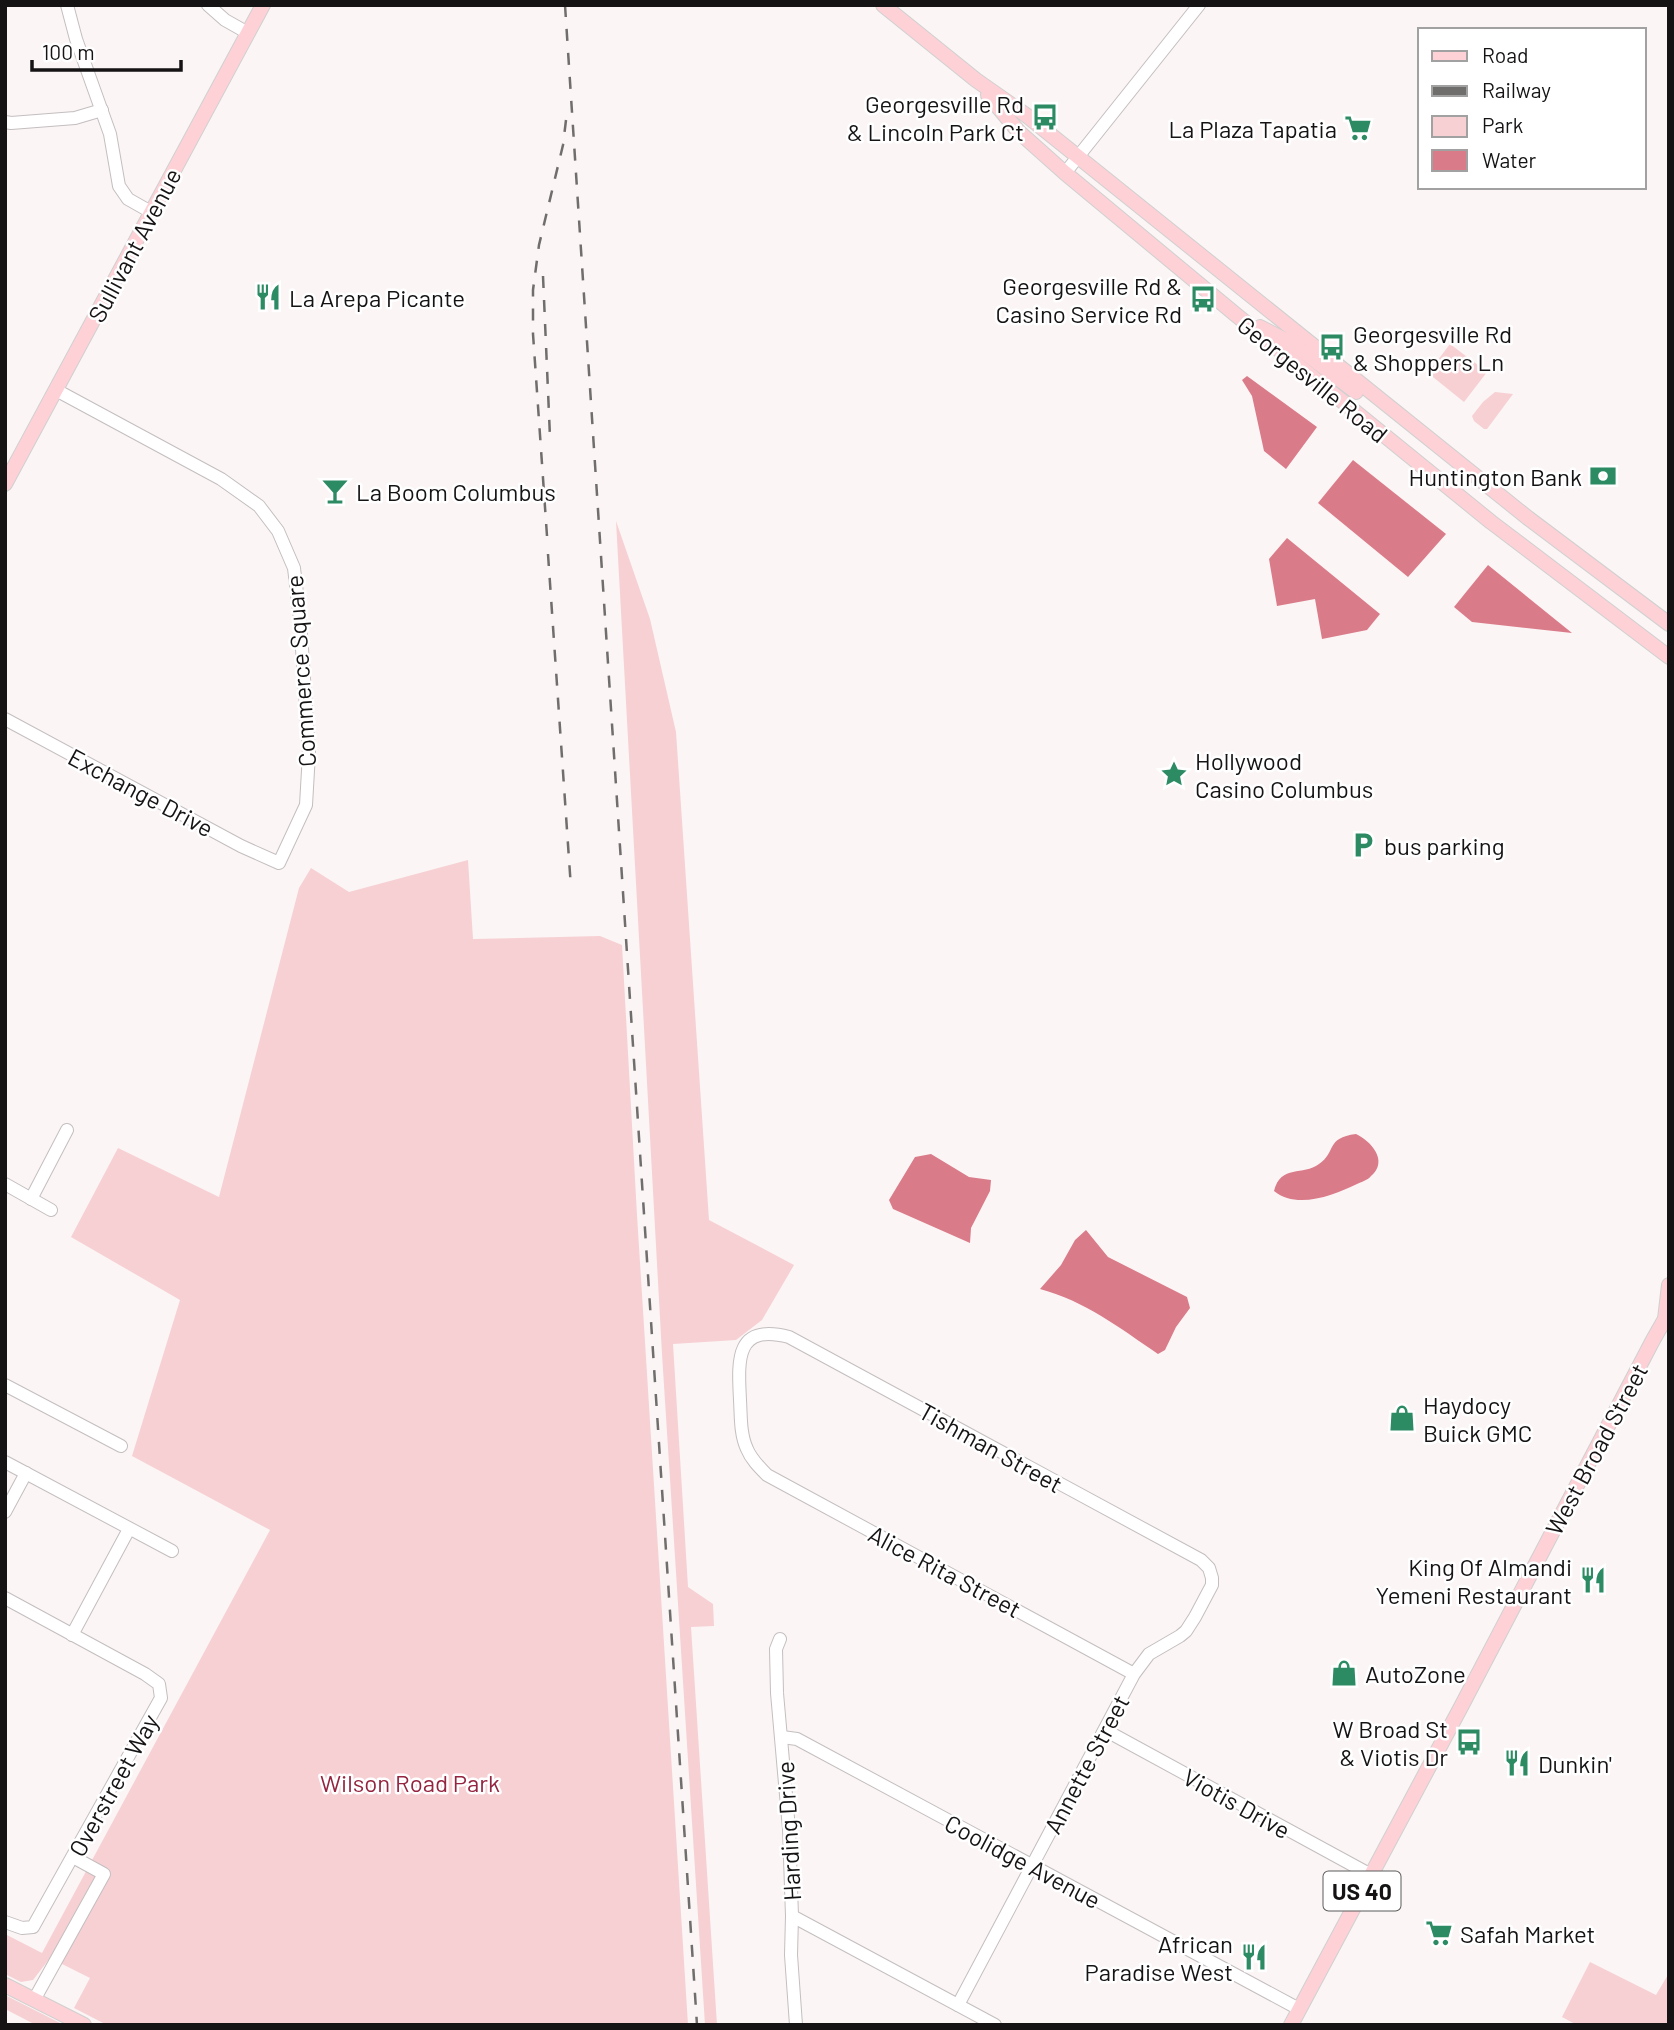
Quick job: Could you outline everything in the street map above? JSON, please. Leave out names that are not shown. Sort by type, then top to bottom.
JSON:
[{"type":"main road","name":"Sullivant Avenue","points":[[5,484],[263,5]]},
{"type":"main road","name":"Georgesville Road","points":[[883,5],[976,80],[1026,115],[1524,514],[1669,624]]},
{"type":"main road","name":"Georgesville Road","points":[[976,80],[1019,132],[1234,314],[1491,522],[1669,657]]},
{"type":"main road","points":[[1234,314],[1293,344],[1363,397],[1380,400]]},
{"type":"main road","name":"West Broad Street","points":[[1291,2025],[1667,1317],[1669,1285]]},
{"type":"main road","points":[[5,1985],[84,2025]]},
{"type":"street","points":[[67,5],[76,39],[110,134],[119,186],[128,200],[151,212]]},
{"type":"street","points":[[208,5],[225,20],[248,33]]},
{"type":"street","points":[[1065,173],[1199,5]]},
{"type":"street","points":[[7,126],[75,118],[102,110]]},
{"type":"street","name":"Commerce Square","points":[[56,390],[221,479],[259,506],[278,531],[294,568],[309,753],[306,804],[279,863]]},
{"type":"street","name":"Exchange Drive","points":[[5,719],[241,846],[279,863]]},
{"type":"street","points":[[31,1199],[68,1130]]},
{"type":"street","points":[[5,1184],[51,1210]]},
{"type":"street","name":"Tishman Street","points":[[759,1335],[774,1333],[789,1337],[1201,1560],[1209,1568],[1212,1578]]},
{"type":"street","name":"Alice Rita Street","points":[[759,1335],[751,1339],[739,1356],[741,1427],[746,1447],[767,1475],[1134,1674]]},
{"type":"street","points":[[5,1385],[121,1447]]},
{"type":"street","points":[[5,1462],[172,1551]]},
{"type":"street","points":[[5,1513],[26,1473]]},
{"type":"street","points":[[72,1635],[129,1529]]},
{"type":"street","name":"Annette Street","points":[[958,2005],[1134,1674],[1149,1654],[1186,1631],[1209,1592],[1212,1578]]},
{"type":"street","name":"Overstreet Way","points":[[5,1598],[145,1674],[159,1684],[161,1698],[33,1927],[22,1928],[5,1922]]},
{"type":"street","name":"Harding Drive","points":[[780,1639],[776,1648],[796,2025]]},
{"type":"street","name":"Viotis Drive","points":[[1104,1732],[1114,1734],[1371,1875]]},
{"type":"street","name":"Coolidge Avenue","points":[[782,1737],[797,1739],[1299,2009]]},
{"type":"street","points":[[34,2000],[104,1874],[74,1857]]},
{"type":"street","points":[[792,1916],[995,2025]]},
{"type":"green space","points":[[1450,344],[1487,372],[1464,402],[1428,373]]},
{"type":"green space","points":[[1495,392],[1513,394],[1487,429],[1484,429],[1472,416]]},
{"type":"green space","points":[[616,521],[650,619],[676,732],[709,1220],[794,1265],[762,1320],[736,1340],[673,1344],[688,1587],[713,1604],[714,1626],[691,1627],[717,2025],[705,2025],[662,1354]]},
{"type":"green space","name":"Wilson Road Park","points":[[468,860],[473,939],[600,936],[622,945],[688,2025],[107,2025],[74,2008],[90,1978],[50,1958],[33,1980],[21,1982],[5,1974],[5,1934],[42,1953],[270,1530],[132,1456],[180,1300],[71,1237],[118,1148],[219,1197],[299,888],[311,868],[349,892]]},
{"type":"green space","points":[[1590,1962],[1656,1995],[1669,1973],[1669,2025],[1577,2025],[1562,2017]]},
{"type":"green space","points":[[5,1995],[64,2025],[36,2025],[5,2009]]},
{"type":"water","points":[[1247,376],[1317,427],[1286,469],[1264,451],[1252,396],[1242,380]]},
{"type":"water","points":[[1353,460],[1446,534],[1408,577],[1318,503]]},
{"type":"water","points":[[1287,538],[1380,614],[1367,630],[1322,639],[1315,599],[1277,606],[1269,559]]},
{"type":"water","points":[[1488,565],[1572,633],[1472,622],[1454,607]]},
{"type":"water","points":[[1356,1134],[1372,1146],[1378,1158],[1376,1170],[1368,1179],[1316,1199],[1293,1199],[1274,1191],[1282,1177],[1319,1164],[1335,1142]]},
{"type":"water","points":[[931,1154],[969,1177],[991,1180],[990,1191],[971,1228],[970,1243],[893,1209],[889,1200],[915,1157]]},
{"type":"water","points":[[1086,1230],[1108,1257],[1187,1297],[1190,1308],[1176,1327],[1165,1350],[1158,1354],[1087,1308],[1040,1289],[1061,1265],[1075,1240]]},
{"type":"railway","points":[[565,5],[697,2025]]},
{"type":"railway","points":[[547,536],[533,334],[533,290],[539,245],[563,145],[566,120]]},
{"type":"railway","points":[[543,276],[550,437]]},
{"type":"railway","points":[[548,554],[571,888]]},
{"type":"place","name":"Georgesville Rd & Lincoln Park Ct","points":[[1045,117]]},
{"type":"place","name":"La Plaza Tapatia","points":[[1358,128]]},
{"type":"place","name":"La Arepa Picante","points":[[268,297]]},
{"type":"place","name":"Georgesville Rd & Casino Service Rd","points":[[1203,299]]},
{"type":"place","name":"Georgesville Rd & Shoppers Ln","points":[[1332,347]]},
{"type":"place","name":"Huntington Bank","points":[[1603,476]]},
{"type":"place","name":"La Boom Columbus","points":[[335,491]]},
{"type":"place","name":"Hollywood Casino Columbus","points":[[1174,774]]},
{"type":"place","name":"bus parking","points":[[1363,845]]},
{"type":"place","name":"Haydocy Buick GMC","points":[[1402,1418]]},
{"type":"place","name":"King Of Almandi Yemeni Restaurant","points":[[1593,1580]]},
{"type":"place","name":"AutoZone","points":[[1344,1673]]},
{"type":"place","name":"W Broad St & Viotis Dr","points":[[1469,1742]]},
{"type":"place","name":"Dunkin'","points":[[1517,1763]]},
{"type":"place","name":"Safah Market","points":[[1439,1933]]},
{"type":"place","name":"African Paradise West","points":[[1254,1957]]}]
